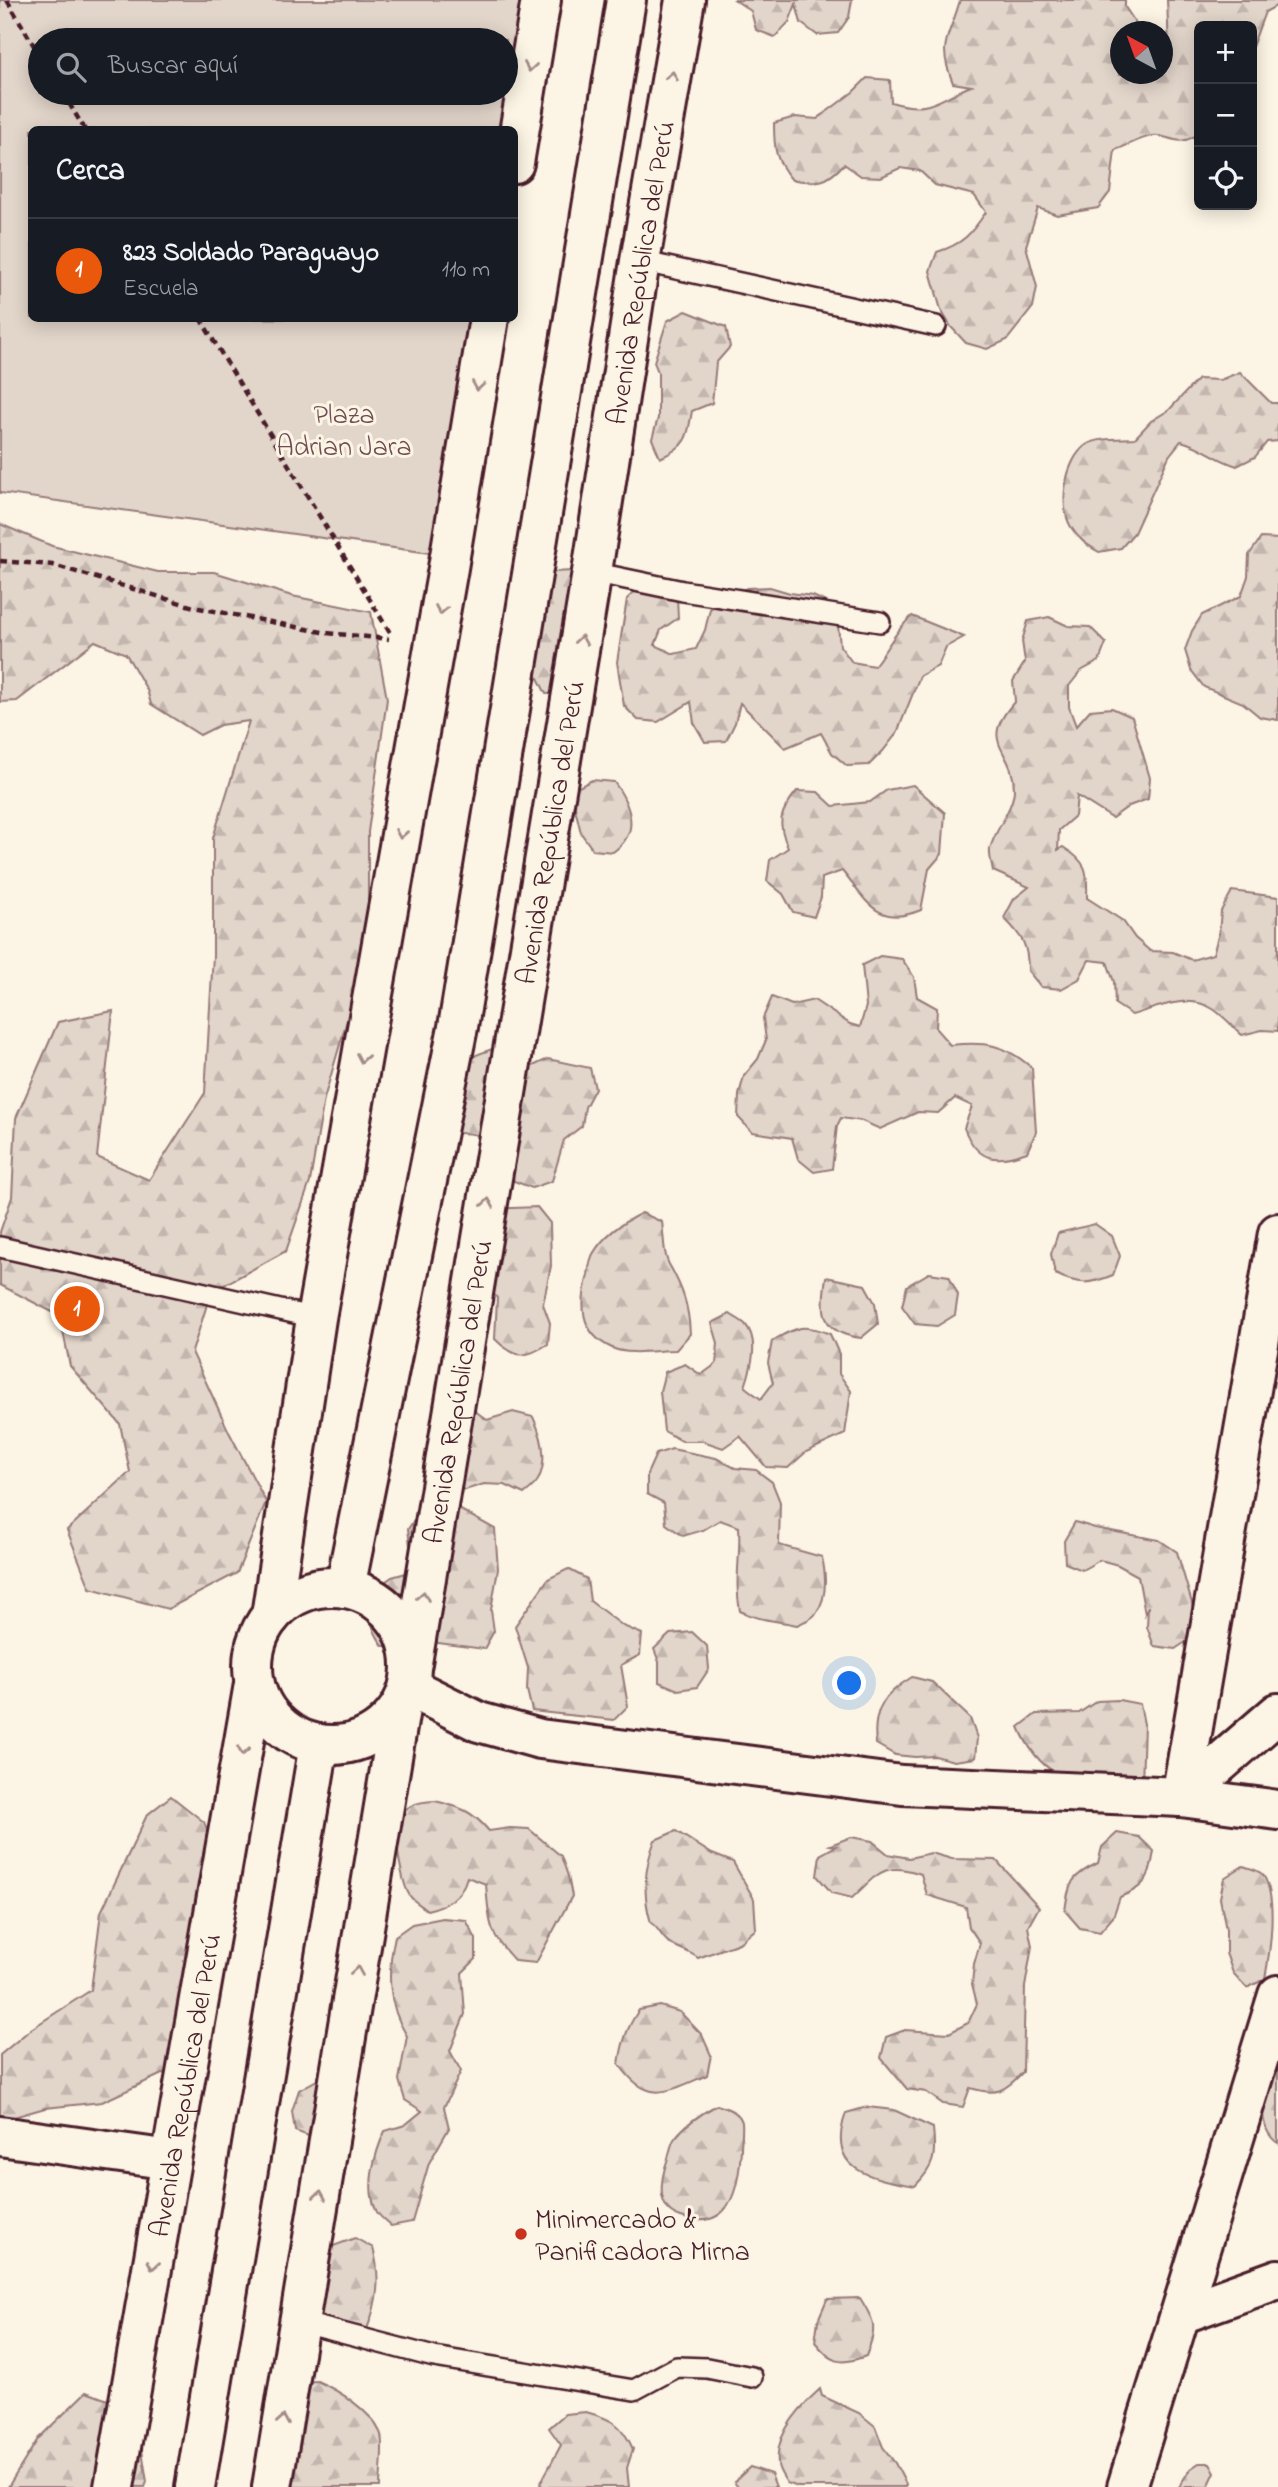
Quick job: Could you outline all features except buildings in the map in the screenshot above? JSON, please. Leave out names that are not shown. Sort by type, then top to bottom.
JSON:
[{"type":"main road","points":[[518,139],[541,0]]},
{"type":"main road","points":[[345,1588],[458,1027],[625,0]]},
{"type":"main road","name":"Avenida República del Perú","points":[[272,2487],[593,572],[640,261],[685,0]]},
{"type":"main road","points":[[271,1616],[316,1318],[446,580],[488,322]]},
{"type":"main road","points":[[1181,1797],[1278,1233]]},
{"type":"main road","points":[[335,1586],[345,1588],[358,1590],[380,1601],[397,1619],[408,1640],[407,1686],[385,1726],[365,1739],[343,1745],[319,1744],[297,1737],[277,1724],[263,1705],[254,1684],[253,1660],[258,1636],[271,1616],[288,1599],[311,1589],[335,1586]]},
{"type":"main road","name":"Avenida República del Perú","points":[[114,2487],[254,1684]]},
{"type":"main road","points":[[407,1686],[479,1722],[540,1739],[902,1784],[1181,1797],[1278,1810]]},
{"type":"main road","points":[[1181,1797],[1278,1713]]},
{"type":"main road","points":[[195,2487],[319,1744]]},
{"type":"main road","points":[[1127,2487],[1278,1995]]},
{"type":"main road","points":[[0,2136],[171,2160]]},
{"type":"main road","points":[[1181,2314],[1278,2279]]},
{"type":"lane","points":[[640,261],[936,326]]},
{"type":"lane","points":[[593,572],[683,591],[880,622]]},
{"type":"lane","points":[[0,1247],[316,1318]]},
{"type":"lane","points":[[300,2322],[434,2357],[634,2390],[677,2367],[707,2368],[752,2377]]},
{"type":"path","points":[[7,0],[28,35]]},
{"type":"path","points":[[70,105],[83,126]]},
{"type":"path","points":[[0,561],[53,565],[194,607],[327,632],[394,639],[202,322]]},
{"type":"green space","name":"Plaza Adrian Jara","points":[[0,0],[527,0],[518,55],[518,28],[28,28],[28,105],[510,105],[506,126],[28,126],[28,322],[475,322],[437,554],[0,493]]},
{"type":"green space","points":[[735,0],[852,0],[849,17],[838,33],[817,35],[801,23],[796,4],[789,22],[775,37],[756,30],[751,11]]},
{"type":"green space","points":[[960,0],[1125,0],[1125,7],[1134,21],[1110,21],[1110,84],[1173,84],[1173,21],[1168,21],[1167,0],[1278,0],[1278,5],[1265,12],[1257,34],[1257,21],[1194,21],[1194,137],[1179,141],[1152,136],[1115,150],[1110,192],[1098,208],[1057,215],[1038,208],[1026,246],[1037,287],[1033,307],[1007,340],[987,349],[966,343],[951,327],[941,310],[930,271],[937,252],[966,237],[986,212],[974,195],[935,185],[920,171],[900,168],[881,177],[861,176],[844,164],[821,181],[792,180],[779,160],[774,140],[774,123],[795,117],[817,119],[867,78],[890,80],[891,102],[915,107],[932,104],[971,86],[953,83],[946,58],[946,40]]},
{"type":"green space","points":[[686,311],[726,327],[730,347],[716,363],[712,403],[692,411],[689,428],[681,445],[660,458],[652,439],[658,418],[658,372],[654,362],[667,321]]},
{"type":"green space","points":[[1240,372],[1271,403],[1278,403],[1278,441],[1267,442],[1255,457],[1237,466],[1181,441],[1169,456],[1134,533],[1121,548],[1099,552],[1080,538],[1067,518],[1064,496],[1069,472],[1079,452],[1086,445],[1097,441],[1135,438],[1151,421],[1169,410],[1198,379],[1220,380]]},
{"type":"green space","points":[[0,524],[52,546],[158,572],[214,572],[292,596],[371,612],[387,699],[368,832],[368,916],[348,1017],[324,1099],[310,1182],[286,1251],[211,1292],[192,1352],[229,1432],[266,1502],[237,1573],[168,1609],[90,1588],[67,1530],[130,1472],[120,1424],[70,1366],[60,1316],[0,1285],[0,1232],[12,1197],[16,1118],[58,1022],[113,1011],[97,1157],[149,1180],[205,1093],[213,955],[213,838],[249,721],[220,725],[200,735],[151,704],[147,690],[126,654],[95,641],[17,701],[0,702]]},
{"type":"green space","points":[[1261,538],[1278,539],[1278,720],[1260,717],[1243,703],[1204,687],[1191,670],[1185,650],[1202,615],[1241,596],[1248,576],[1249,555]]},
{"type":"green space","points":[[573,571],[565,693],[546,694],[536,674],[537,653],[552,572]]},
{"type":"green space","points":[[643,583],[677,598],[678,618],[661,630],[655,645],[674,654],[696,649],[705,630],[710,609],[727,596],[747,588],[770,587],[813,596],[832,605],[840,646],[852,662],[874,666],[912,616],[964,637],[946,647],[938,666],[920,676],[897,733],[883,751],[869,765],[847,766],[832,753],[821,733],[785,748],[740,703],[735,723],[726,741],[705,742],[694,723],[691,702],[658,722],[638,720],[624,706],[617,662],[627,599]]},
{"type":"green space","points":[[1049,617],[1068,626],[1090,627],[1106,643],[1099,661],[1081,671],[1069,686],[1069,707],[1076,726],[1090,710],[1112,708],[1132,717],[1150,778],[1148,799],[1129,806],[1112,818],[1077,796],[1075,816],[1059,830],[1058,850],[1063,847],[1081,862],[1087,880],[1087,898],[1123,921],[1135,938],[1150,951],[1173,952],[1192,960],[1213,954],[1221,911],[1232,891],[1278,897],[1278,1031],[1262,1030],[1242,1035],[1213,1009],[1193,1002],[1162,1005],[1132,1015],[1115,1004],[1114,982],[1107,962],[1089,960],[1079,979],[1061,989],[1041,987],[1028,971],[1023,942],[1004,918],[1014,899],[1029,887],[993,871],[990,852],[992,842],[1011,804],[1014,789],[1009,764],[1000,746],[998,727],[1015,701],[1013,681],[1025,662],[1022,641],[1028,621]]},
{"type":"green space","points":[[592,780],[614,782],[628,810],[629,833],[613,852],[593,850],[581,833],[571,791]]},
{"type":"green space","points":[[913,785],[945,813],[942,854],[929,869],[921,910],[894,916],[883,913],[866,901],[842,871],[822,878],[821,897],[814,917],[793,912],[783,894],[767,881],[770,860],[788,848],[781,824],[783,812],[797,791],[818,792],[833,806],[870,802],[887,790]]},
{"type":"green space","points":[[880,956],[902,959],[914,977],[917,997],[937,1008],[936,1029],[950,1045],[994,1046],[1013,1054],[1032,1068],[1036,1132],[1027,1152],[1005,1158],[988,1157],[981,1153],[964,1128],[972,1106],[955,1098],[938,1113],[918,1112],[880,1129],[862,1121],[841,1118],[837,1126],[832,1169],[814,1172],[798,1159],[792,1138],[752,1132],[738,1117],[739,1095],[744,1076],[758,1059],[766,1040],[763,1018],[772,997],[792,1005],[814,1000],[850,1024],[860,1027],[866,1006],[862,965]]},
{"type":"green space","points":[[497,1047],[518,1052],[533,1066],[548,1059],[590,1068],[595,1088],[585,1107],[582,1126],[564,1140],[552,1181],[532,1188],[514,1181],[499,1151],[488,1139],[469,1133],[455,1133],[461,1070],[476,1055]]},
{"type":"green space","points":[[537,1207],[550,1223],[551,1266],[543,1304],[550,1323],[548,1344],[520,1355],[508,1350],[495,1339],[497,1298],[484,1281],[491,1209]]},
{"type":"green space","points":[[642,1213],[662,1222],[666,1256],[687,1307],[690,1334],[676,1350],[635,1352],[612,1348],[593,1334],[585,1317],[584,1297],[593,1254],[614,1230]]},
{"type":"green space","points":[[1095,1224],[1112,1236],[1120,1256],[1113,1275],[1084,1282],[1055,1274],[1051,1254],[1058,1233]]},
{"type":"green space","points":[[929,1273],[949,1276],[958,1295],[955,1315],[937,1326],[915,1324],[902,1306],[907,1286]]},
{"type":"green space","points":[[826,1277],[865,1285],[875,1303],[878,1324],[861,1338],[838,1331],[826,1319]]},
{"type":"green space","points":[[730,1314],[750,1331],[753,1355],[745,1387],[761,1399],[773,1383],[768,1363],[772,1341],[800,1328],[813,1328],[830,1334],[839,1354],[839,1374],[851,1391],[845,1434],[806,1452],[788,1468],[766,1467],[740,1436],[723,1448],[703,1441],[682,1441],[664,1431],[660,1391],[665,1372],[685,1364],[701,1375],[716,1364],[718,1343],[712,1323]]},
{"type":"green space","points":[[470,1407],[487,1420],[513,1412],[533,1417],[541,1439],[543,1463],[538,1480],[524,1494],[505,1485],[484,1484],[465,1490],[445,1485]]},
{"type":"green space","points":[[672,1449],[716,1458],[735,1468],[756,1470],[772,1482],[780,1502],[779,1545],[822,1557],[825,1578],[823,1600],[813,1617],[797,1625],[761,1619],[740,1611],[739,1527],[720,1520],[703,1530],[683,1536],[666,1524],[664,1503],[647,1494],[647,1474],[656,1454]]},
{"type":"green space","points":[[457,1508],[495,1529],[498,1569],[491,1610],[494,1631],[484,1649],[423,1641],[402,1646],[383,1646],[374,1631],[371,1618],[376,1588],[392,1577],[413,1571],[408,1529],[421,1510]]},
{"type":"green space","points":[[1075,1522],[1159,1540],[1177,1552],[1196,1617],[1192,1638],[1175,1649],[1154,1646],[1147,1627],[1148,1606],[1145,1614],[1138,1576],[1118,1565],[1100,1560],[1082,1570],[1065,1563],[1064,1541]]},
{"type":"green space","points":[[568,1569],[587,1579],[590,1601],[623,1626],[642,1634],[640,1655],[621,1665],[628,1706],[614,1720],[532,1711],[527,1690],[528,1668],[515,1626],[548,1579]]},
{"type":"green space","points":[[692,1632],[707,1646],[709,1669],[697,1687],[678,1690],[659,1682],[659,1662],[654,1649],[670,1634]]},
{"type":"green space","points":[[912,1677],[932,1682],[970,1718],[977,1738],[975,1758],[954,1761],[935,1756],[895,1755],[876,1744],[876,1722],[882,1704],[894,1690]]},
{"type":"green space","points":[[1119,1700],[1140,1704],[1144,1724],[1142,1786],[1084,1780],[1056,1773],[1034,1753],[1019,1727],[1036,1714],[1079,1713],[1097,1701]]},
{"type":"green space","points":[[171,1796],[204,1822],[223,1868],[173,2069],[102,2102],[45,2108],[0,2121],[0,2055],[31,2029],[91,1990],[101,1912],[147,1815]]},
{"type":"green space","points":[[435,1801],[465,1811],[489,1831],[529,1829],[561,1856],[572,1896],[536,1963],[515,1961],[499,1943],[489,1918],[486,1884],[467,1877],[453,1900],[427,1910],[408,1893],[396,1839],[398,1819],[410,1806]]},
{"type":"green space","points":[[676,1831],[712,1854],[733,1862],[754,1899],[756,1929],[739,1943],[698,1958],[665,1939],[651,1923],[646,1902],[648,1861],[655,1840]]},
{"type":"green space","points":[[1117,1833],[1139,1837],[1154,1851],[1151,1868],[1141,1885],[1120,1897],[1113,1917],[1100,1932],[1080,1928],[1065,1911],[1070,1886],[1077,1876],[1098,1863],[1102,1847]]},
{"type":"green space","points":[[851,1837],[872,1841],[888,1854],[909,1858],[931,1853],[952,1859],[996,1860],[1039,1907],[1028,1927],[1032,1946],[1025,1987],[1023,2072],[1005,2088],[987,2092],[970,2088],[963,2107],[943,2104],[926,2092],[907,2089],[881,2058],[886,2037],[905,2030],[949,2033],[968,2023],[977,2004],[972,1984],[980,1943],[969,1927],[966,1907],[927,1895],[921,1874],[908,1870],[889,1870],[875,1876],[852,1898],[832,1893],[817,1876],[820,1855],[836,1846],[830,1845]]},
{"type":"green space","points":[[1243,1866],[1263,1875],[1268,1885],[1272,1910],[1265,1979],[1247,1988],[1233,1973],[1226,1953],[1226,1930],[1220,1898],[1224,1878]]},
{"type":"green space","points":[[443,1918],[466,1920],[476,1939],[476,1959],[462,1973],[465,2014],[450,2051],[461,2071],[444,2107],[449,2128],[429,2163],[412,2222],[391,2226],[378,2214],[373,2201],[371,2180],[375,2159],[385,2131],[405,2125],[422,2111],[405,2100],[399,2080],[407,2036],[392,2000],[392,1949],[395,1936],[412,1924]]},
{"type":"green space","points":[[660,2006],[680,2012],[702,2035],[711,2055],[707,2075],[659,2092],[639,2086],[619,2064],[626,2036],[639,2010]]},
{"type":"green space","points":[[1278,2068],[1278,2143],[1266,2129],[1262,2108],[1267,2077],[1271,2069]]},
{"type":"green space","points":[[317,2080],[338,2080],[314,2138],[295,2131],[292,2111],[299,2090]]},
{"type":"green space","points":[[717,2105],[735,2113],[742,2122],[740,2164],[734,2192],[729,2204],[711,2219],[681,2217],[667,2207],[662,2192],[663,2175],[672,2145],[689,2124]]},
{"type":"green space","points":[[867,2107],[894,2110],[933,2128],[933,2160],[915,2186],[868,2175],[847,2159],[842,2148],[841,2132],[846,2113]]},
{"type":"green space","points":[[355,2238],[373,2248],[377,2289],[367,2329],[346,2331],[310,2315],[317,2252]]},
{"type":"green space","points":[[860,2298],[872,2320],[870,2347],[866,2356],[837,2361],[815,2342],[818,2320],[827,2299]]},
{"type":"green space","points":[[317,2381],[353,2402],[369,2416],[380,2432],[380,2487],[271,2487],[297,2382]]},
{"type":"green space","points":[[820,2389],[822,2396],[859,2413],[875,2426],[883,2447],[906,2484],[905,2487],[798,2487],[787,2483],[778,2466],[780,2442],[790,2422]]},
{"type":"green space","points":[[86,2392],[119,2404],[140,2437],[147,2482],[145,2487],[8,2487],[38,2439]]},
{"type":"green space","points":[[586,2412],[603,2417],[625,2434],[633,2449],[627,2468],[629,2487],[543,2487],[540,2484],[561,2445],[549,2428],[565,2414]]},
{"type":"green space","points":[[1199,2463],[1210,2463],[1215,2472],[1208,2487],[1179,2487],[1190,2469]]},
{"type":"green space","points":[[750,2467],[771,2474],[776,2487],[738,2487],[734,2482]]},
{"type":"place","name":"823 Soldado Paraguayo","points":[[77,1309]]},
{"type":"place","name":"Minimercado & Panificadora Mirna","points":[[521,2234]]}]
